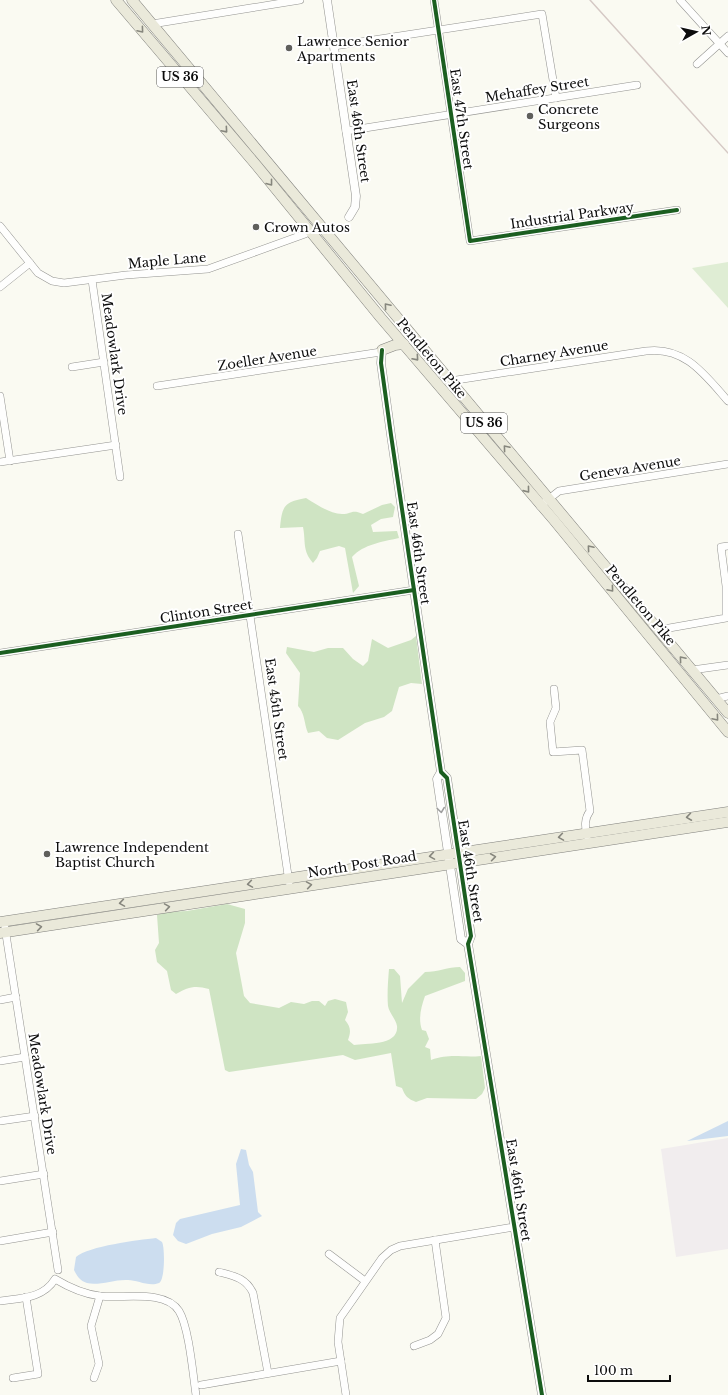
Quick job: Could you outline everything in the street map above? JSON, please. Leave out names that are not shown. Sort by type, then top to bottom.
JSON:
[{"type":"main road","name":"Pendleton Pike","points":[[116,0],[728,732]]},
{"type":"main road","name":"Pendleton Pike","points":[[132,0],[728,713]]},
{"type":"main road","points":[[382,351],[390,329]]},
{"type":"main road","points":[[382,351],[395,345],[404,344]]},
{"type":"main road","name":"North Post Road","points":[[588,838],[728,812]]},
{"type":"main road","name":"North Post Road","points":[[2,922],[289,878],[454,858],[588,838],[728,822]]},
{"type":"main road","name":"North Post Road","points":[[3,933],[290,888],[454,858]]},
{"type":"street","points":[[152,24],[244,4],[300,0]]},
{"type":"street","name":"East 46th Street","points":[[327,0],[356,196],[355,207],[349,217]]},
{"type":"street","name":"East 47th Street","points":[[434,0],[470,240]]},
{"type":"street","points":[[680,0],[728,53]]},
{"type":"street","points":[[334,46],[542,14],[556,98]]},
{"type":"street","points":[[697,64],[728,36]]},
{"type":"street","name":"Mehaffey Street","points":[[346,131],[637,85]]},
{"type":"street","name":"Industrial Parkway","points":[[470,240],[677,210]]},
{"type":"street","name":"Meadowlark Drive","points":[[0,226],[38,273],[54,282],[69,283],[92,280],[120,477]]},
{"type":"street","name":"Maple Lane","points":[[92,280],[126,275],[208,269],[310,231]]},
{"type":"street","points":[[0,286],[30,263]]},
{"type":"street","name":"Charney Avenue","points":[[450,381],[648,350],[662,350],[678,354],[696,365],[728,401]]},
{"type":"street","name":"East 46th Street","points":[[382,351],[414,590],[441,772],[446,778],[461,939],[468,944],[542,1395]]},
{"type":"street","name":"Zoeller Avenue","points":[[157,386],[382,351]]},
{"type":"street","points":[[72,367],[104,362]]},
{"type":"street","points":[[0,396],[10,460]]},
{"type":"street","points":[[0,462],[116,445]]},
{"type":"street","name":"Geneva Avenue","points":[[540,506],[559,491],[728,464]]},
{"type":"street","name":"East 45th Street","points":[[238,534],[251,614],[290,888]]},
{"type":"street","points":[[658,630],[726,618],[727,586],[721,547],[728,546]]},
{"type":"street","name":"Clinton Street","points":[[0,653],[414,590]]},
{"type":"street","points":[[692,670],[728,665]]},
{"type":"street","points":[[554,689],[556,708],[550,722],[553,752],[582,750],[590,811],[586,816],[588,838]]},
{"type":"street","points":[[716,699],[728,696]]},
{"type":"street","name":"Meadowlark Drive","points":[[2,922],[16,997],[58,1270]]},
{"type":"street","points":[[0,1000],[16,997]]},
{"type":"street","points":[[0,1061],[25,1057]]},
{"type":"street","points":[[0,1121],[34,1116]]},
{"type":"street","points":[[0,1181],[44,1174]]},
{"type":"street","points":[[346,1395],[337,1337],[340,1318],[382,1258],[391,1250],[400,1246],[514,1227]]},
{"type":"street","points":[[0,1241],[53,1232]]},
{"type":"street","points":[[414,1346],[430,1340],[438,1334],[446,1318],[435,1240]]},
{"type":"street","points":[[329,1254],[366,1281]]},
{"type":"street","points":[[219,1272],[240,1278],[248,1284],[253,1293],[268,1373]]},
{"type":"street","points":[[0,1301],[26,1297],[43,1292],[55,1279],[81,1293],[100,1296],[154,1298],[172,1303],[179,1311],[184,1326],[196,1395]]},
{"type":"street","points":[[94,1378],[99,1364],[91,1326],[100,1296]]},
{"type":"street","points":[[13,1378],[38,1374],[26,1297]]},
{"type":"street","points":[[201,1385],[341,1361]]},
{"type":"shaded area","points":[[728,1138],[728,1249],[676,1257],[661,1149]]},
{"type":"green space","points":[[728,262],[728,308],[692,268]]},
{"type":"green space","points":[[306,498],[337,514],[354,512],[363,514],[382,505],[391,503],[395,507],[393,517],[381,519],[371,525],[373,532],[397,531],[399,538],[368,546],[352,557],[359,586],[353,593],[345,548],[339,546],[320,551],[313,563],[307,554],[303,527],[280,528],[283,510],[286,506],[293,501]]},
{"type":"green space","points":[[416,636],[422,684],[411,683],[399,687],[392,711],[384,717],[365,723],[338,740],[327,738],[319,731],[308,733],[302,712],[298,706],[300,673],[286,653],[287,647],[314,652],[328,648],[343,648],[353,659],[363,666],[368,661],[372,639],[388,648],[411,640]]},
{"type":"green space","points":[[227,904],[245,909],[245,923],[236,953],[244,996],[250,1003],[279,1008],[291,1002],[304,1004],[312,1001],[319,1001],[325,1006],[328,1001],[335,999],[346,1002],[348,1012],[345,1020],[350,1030],[348,1040],[354,1045],[381,1042],[393,1037],[396,1032],[397,1026],[388,1006],[389,969],[394,969],[400,976],[402,1003],[408,989],[425,972],[460,967],[465,973],[465,981],[425,996],[420,1013],[420,1022],[422,1030],[426,1031],[429,1039],[425,1047],[430,1049],[431,1060],[451,1056],[481,1056],[485,1088],[482,1094],[476,1099],[427,1098],[416,1102],[413,1101],[407,1097],[402,1088],[396,1086],[391,1053],[355,1060],[343,1055],[229,1072],[225,1070],[209,989],[192,987],[176,994],[171,990],[167,971],[157,962],[155,950],[159,943],[157,915],[165,912],[187,911]]},
{"type":"water","points":[[728,1121],[728,1136],[687,1141]]},
{"type":"water","points":[[241,1149],[246,1150],[249,1165],[253,1172],[258,1212],[262,1216],[241,1227],[212,1234],[186,1244],[178,1241],[173,1235],[176,1223],[180,1219],[240,1205],[236,1164]]},
{"type":"water","points":[[156,1238],[162,1242],[164,1250],[164,1264],[161,1281],[159,1283],[147,1284],[132,1280],[123,1280],[92,1284],[82,1281],[74,1270],[76,1257],[82,1253],[114,1244]]},
{"type":"railway","points":[[590,0],[728,153]]},
{"type":"cycle path","points":[[434,0],[470,241],[677,210]]},
{"type":"cycle path","points":[[382,350],[381,363],[391,435],[441,772],[447,778],[471,936],[468,944],[542,1395]]},
{"type":"cycle path","points":[[0,653],[414,590]]},
{"type":"place","name":"Lawrence Senior Apartments","points":[[289,48]]},
{"type":"place","name":"Concrete Surgeons","points":[[530,116]]},
{"type":"place","name":"Crown Autos","points":[[256,227]]},
{"type":"place","name":"Lawrence Independent Baptist Church","points":[[47,854]]}]
